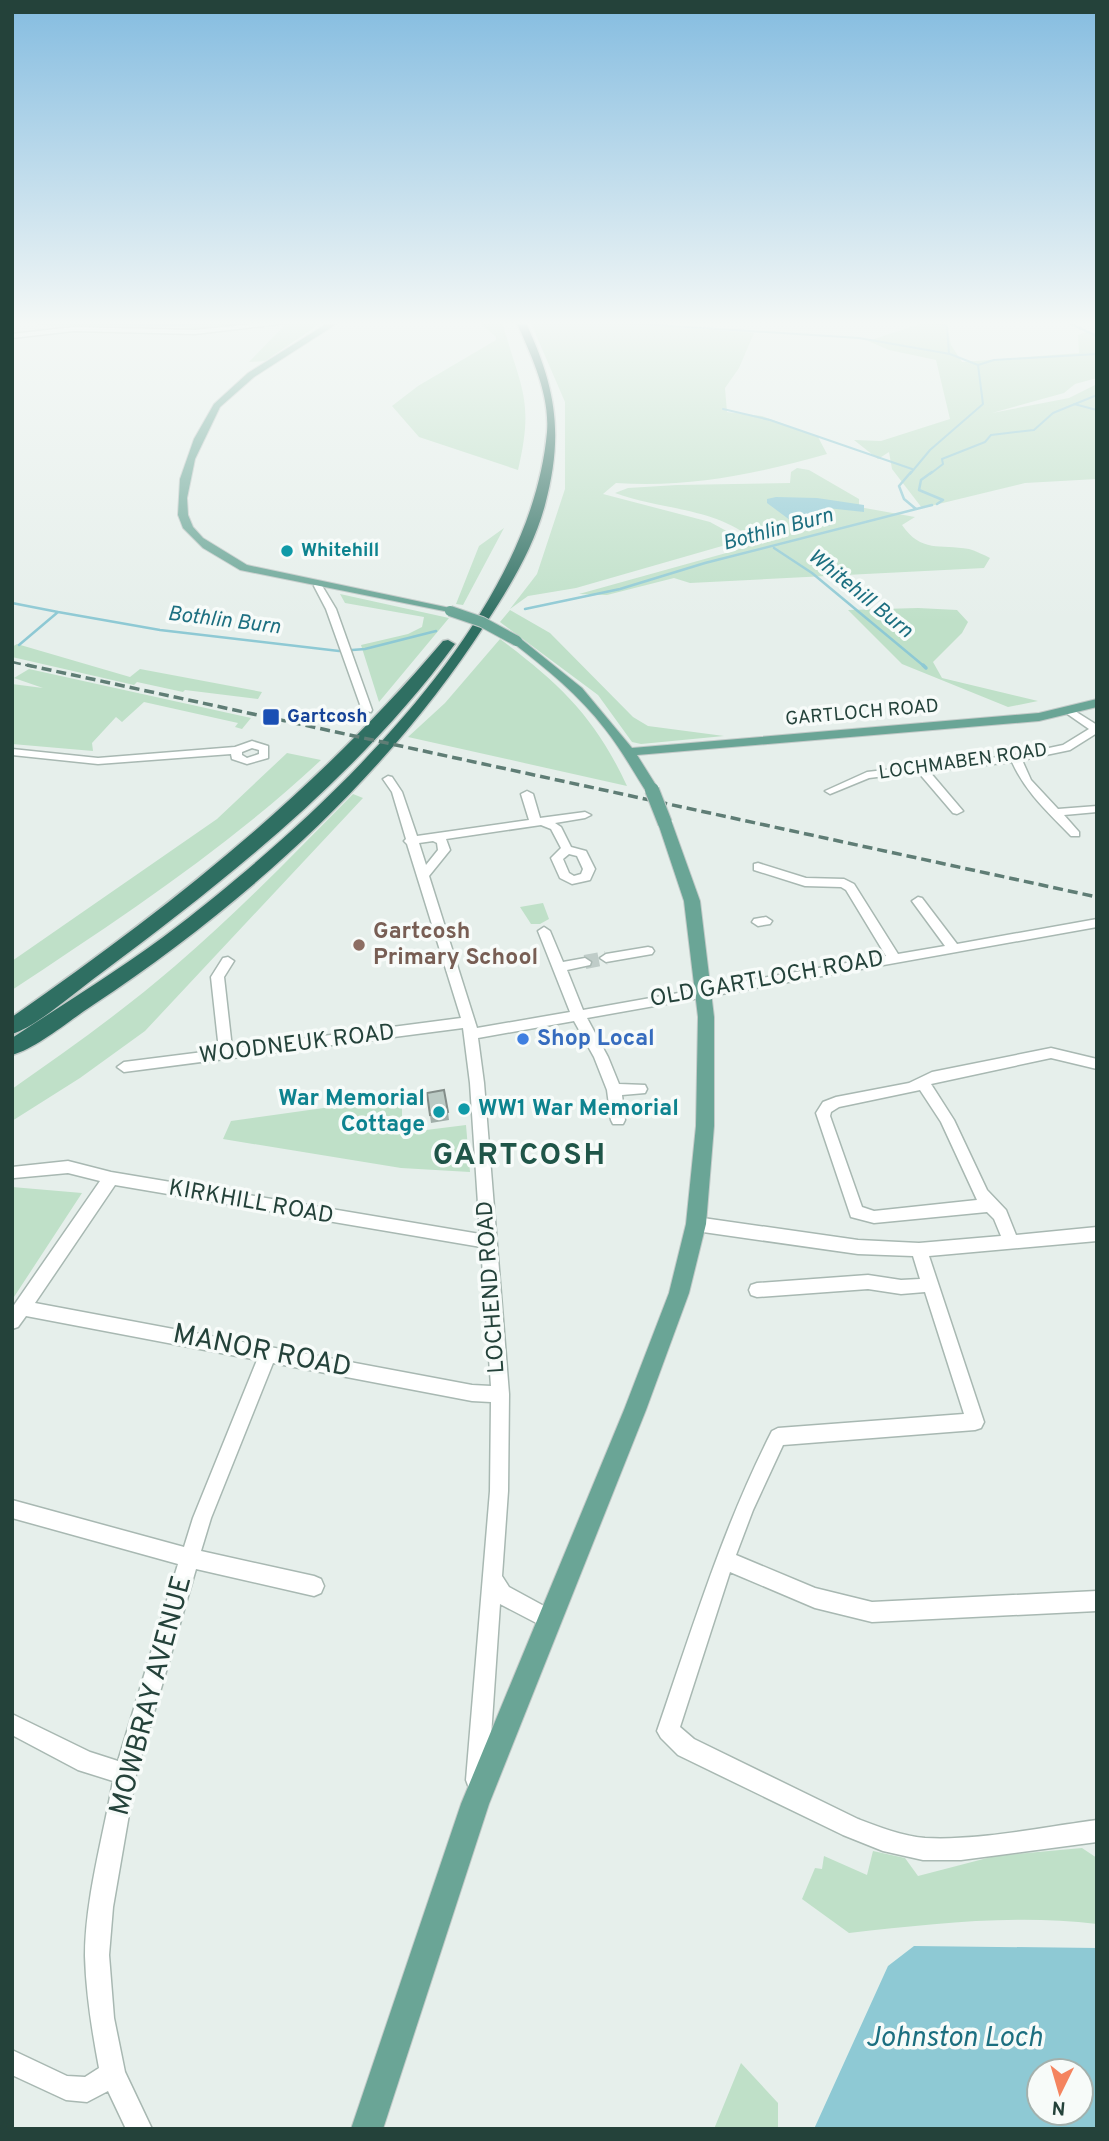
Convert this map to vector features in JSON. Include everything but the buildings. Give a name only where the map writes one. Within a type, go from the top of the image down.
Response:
[{"type":"highway","points":[[12,1064],[186,933],[305,826],[379,753],[465,645],[512,571],[542,499],[551,421]]},
{"type":"highway","points":[[12,1027],[138,937],[287,816],[358,747],[416,685],[450,642],[498,569],[519,524],[535,474],[540,429]]},
{"type":"highway","points":[[12,1014],[236,859]]},
{"type":"highway","points":[[12,1048],[123,975],[218,903]]},
{"type":"main road","points":[[207,421],[179,501],[187,527],[224,558],[244,569],[450,611],[482,622],[517,641],[594,704],[630,752],[652,790],[665,823],[692,901],[703,991],[707,1073],[696,1224],[679,1293],[635,1410],[475,1804],[367,2129]]},
{"type":"main road","name":"GARTLOCH ROAD","points":[[630,752],[1039,717],[1097,703]]},
{"type":"street","points":[[318,586],[331,609],[340,642],[368,710]]},
{"type":"street","points":[[1070,711],[1096,730]]},
{"type":"street","name":"LOCHMABEN ROAD","points":[[830,791],[867,775],[1016,758],[1066,748],[1096,730]]},
{"type":"street","points":[[12,752],[98,761],[237,750]]},
{"type":"street","points":[[1016,758],[1026,781],[1075,834]]},
{"type":"street","points":[[921,769],[957,811]]},
{"type":"street","name":"LOCHEND ROAD","points":[[388,779],[397,792],[470,1028],[489,1242],[500,1394],[499,1491],[475,1804]]},
{"type":"street","points":[[527,794],[539,821],[555,827],[567,849]]},
{"type":"street","points":[[1054,813],[1097,809]]},
{"type":"street","points":[[410,841],[585,815]]},
{"type":"street","points":[[422,877],[444,850],[442,841],[434,837]]},
{"type":"street","points":[[758,867],[805,883],[844,883],[850,887],[894,958]]},
{"type":"street","points":[[918,901],[954,948]]},
{"type":"street","name":"OLD GARTLOCH ROAD","points":[[470,1028],[580,1013],[1097,923]]},
{"type":"street","points":[[544,931],[580,1013],[583,1026],[601,1056],[614,1090],[618,1120]]},
{"type":"street","points":[[606,958],[648,951]]},
{"type":"street","points":[[226,1054],[217,977],[228,961]]},
{"type":"street","points":[[561,967],[585,962]]},
{"type":"street","name":"WOODNEUK ROAD","points":[[124,1067],[470,1028]]},
{"type":"street","points":[[991,1205],[874,1217],[861,1214],[853,1206],[824,1111],[830,1104],[923,1083],[932,1077],[1051,1053],[1097,1065]]},
{"type":"street","points":[[923,1083],[947,1120],[981,1194],[1000,1215],[1011,1241]]},
{"type":"street","points":[[614,1090],[640,1089]]},
{"type":"street","name":"KIRKHILL ROAD","points":[[14,1172],[68,1167],[111,1178],[489,1242]]},
{"type":"street","points":[[12,1322],[111,1178]]},
{"type":"street","points":[[696,1224],[858,1247],[919,1250],[1097,1234]]},
{"type":"street","points":[[919,1250],[975,1422],[778,1437],[761,1469],[726,1560],[668,1731],[686,1747],[883,1840],[923,1849],[961,1849],[1097,1831]]},
{"type":"street","points":[[757,1290],[868,1282],[901,1287],[930,1285]]},
{"type":"street","name":"MANOR ROAD","points":[[24,1308],[472,1392],[500,1394]]},
{"type":"street","name":"MOWBRAY AVENUE","points":[[139,2129],[113,2074],[102,2018],[97,1955],[101,1907],[125,1774],[190,1558],[232,1440],[268,1353]]},
{"type":"street","points":[[12,1509],[190,1558],[314,1586]]},
{"type":"street","points":[[726,1560],[815,1598],[872,1612],[1097,1601]]},
{"type":"street","points":[[493,1579],[502,1594],[548,1619]]},
{"type":"street","points":[[12,1724],[86,1762],[125,1774]]},
{"type":"street","points":[[12,2062],[66,2088],[87,2090],[113,2074]]},
{"type":"green space","points":[[405,421],[525,421],[518,470],[419,437]]},
{"type":"green space","points":[[565,421],[775,421],[818,437],[827,454],[723,478],[670,483],[616,483],[603,494],[710,522],[743,540],[576,588],[528,596],[510,609],[537,574],[565,489]]},
{"type":"green space","points":[[944,421],[1097,421],[1097,479],[1025,483],[922,508],[892,469],[889,452],[878,459],[854,440],[881,441]]},
{"type":"green space","points":[[797,468],[809,470],[859,499],[859,507],[915,517],[902,525],[909,534],[924,544],[969,549],[990,558],[984,568],[690,583],[674,578],[607,595],[579,594],[737,550],[754,541],[739,530],[705,515],[615,493],[628,488],[677,485],[790,483],[791,472]]},
{"type":"green space","points":[[504,528],[463,605],[456,604],[479,546]]},
{"type":"green space","points":[[340,594],[449,618],[379,702],[361,645],[408,634],[422,627],[424,617],[345,603]]},
{"type":"green space","points":[[510,610],[550,633],[633,717],[648,726],[724,736],[641,744],[632,742],[598,695],[500,622]]},
{"type":"green space","points":[[848,610],[957,610],[968,622],[962,633],[933,662],[942,678],[1038,701],[1008,707],[902,664]]},
{"type":"green space","points":[[500,639],[541,671],[589,721],[627,786],[408,737],[445,703]]},
{"type":"green space","points":[[17,644],[130,677],[140,669],[262,692],[258,699],[185,690],[183,692],[137,682],[134,685],[12,657],[12,647]]},
{"type":"green space","points":[[29,669],[251,718],[242,729],[235,727],[238,723],[144,702],[122,722],[116,717],[92,743],[93,751],[12,744],[12,684],[43,688],[14,678]]},
{"type":"green space","points":[[287,753],[321,760],[210,853],[12,990],[12,961],[217,819]]},
{"type":"green space","points":[[353,794],[363,798],[145,1031],[80,1078],[12,1121],[12,1089],[95,1029],[175,966],[244,903]]},
{"type":"green space","points":[[543,903],[549,919],[540,924],[531,924],[520,907]]},
{"type":"green space","points":[[402,1097],[402,1133],[466,1125],[470,1172],[401,1168],[223,1139],[231,1121]]},
{"type":"green space","points":[[12,1187],[82,1193],[12,1300]]},
{"type":"green space","points":[[1082,1848],[1097,1858],[1097,1924],[1004,1920],[849,1933],[802,1899],[815,1868],[822,1869],[824,1856],[867,1875],[873,1851],[905,1858],[918,1876],[995,1856]]},
{"type":"green space","points":[[741,2063],[778,2103],[778,2129],[714,2129]]},
{"type":"water","points":[[817,498],[864,505],[864,512],[827,508],[832,518],[829,526],[799,520],[803,525],[798,526],[767,503],[767,499]]},
{"type":"water","name":"Johnston Loch","points":[[914,1946],[1097,1948],[1097,2129],[814,2129],[888,1966]]},
{"type":"waterway","points":[[773,421],[912,469]]},
{"type":"waterway","points":[[910,474],[930,450],[964,421]]},
{"type":"waterway","name":"Bothlin Burn","points":[[930,474],[943,464],[942,459],[985,442],[991,435],[1034,430],[1044,421]]},
{"type":"waterway","name":"Bothlin Burn","points":[[911,472],[899,486],[904,499],[916,509]]},
{"type":"waterway","name":"Bothlin Burn","points":[[932,472],[921,480],[919,490],[943,500],[937,504]]},
{"type":"waterway","name":"Bothlin Burn","points":[[525,609],[620,589],[705,563],[932,505]]},
{"type":"waterway","name":"Whitehill Burn","points":[[774,548],[812,573],[925,667]]},
{"type":"waterway","points":[[12,603],[58,612]]},
{"type":"waterway","name":"Bothlin Burn","points":[[19,645],[58,612]]},
{"type":"waterway","name":"Bothlin Burn","points":[[58,612],[160,630],[339,651],[365,649],[436,631]]},
{"type":"tunnel","points":[[585,962],[606,958]]},
{"type":"railway","points":[[12,662],[35,667]]},
{"type":"railway","points":[[27,665],[1097,897]]},
{"type":"place","name":"Whitehill","points":[[287,551]]},
{"type":"place","name":"Gartcosh","points":[[271,717]]},
{"type":"place","name":"Gartcosh Primary School","points":[[359,945]]},
{"type":"place","name":"Shop Local","points":[[523,1039]]},
{"type":"place","name":"WW1 War Memorial","points":[[464,1109]]},
{"type":"place","name":"War Memorial Cottage","points":[[439,1112]]},
{"type":"district","name":"GARTCOSH","points":[[520,1156]]}]
